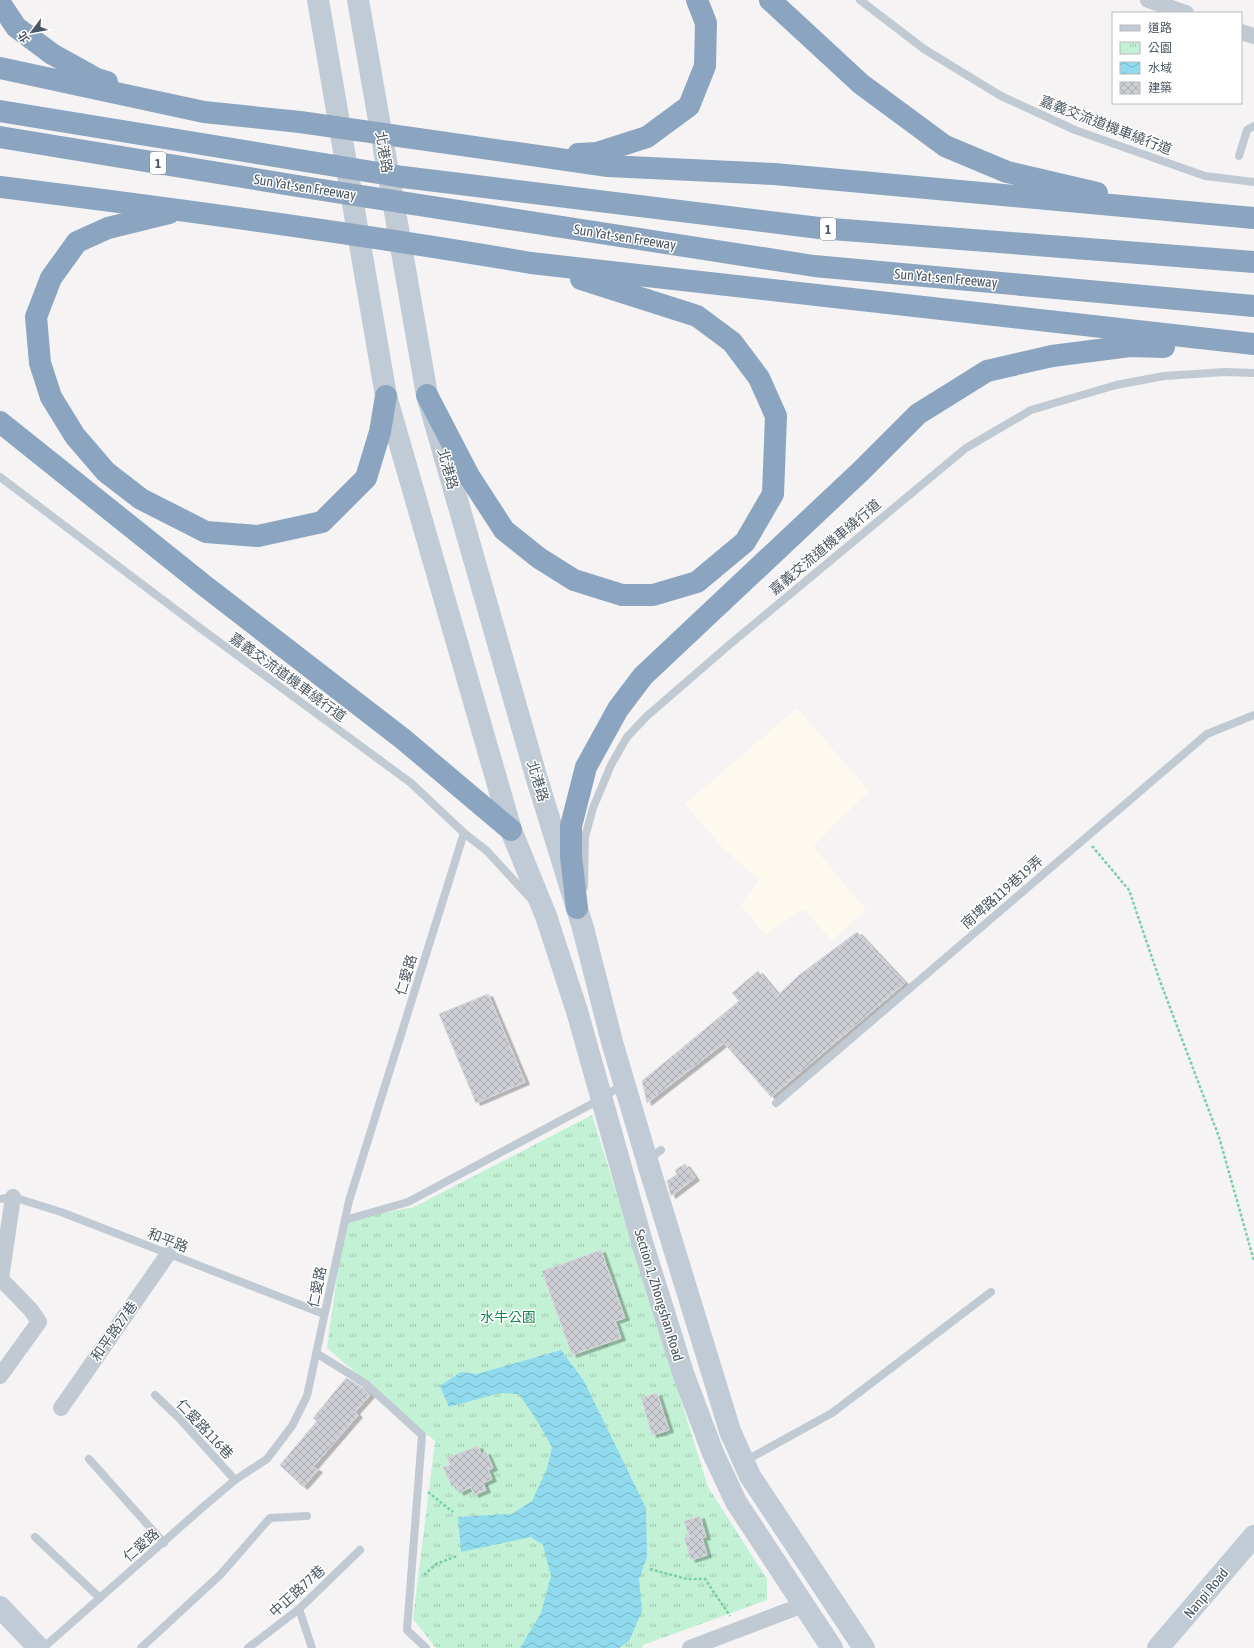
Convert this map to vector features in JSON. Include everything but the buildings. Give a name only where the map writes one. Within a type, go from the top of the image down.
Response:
[{"type":"highway","points":[[525,155],[597,153],[647,137],[689,106],[705,66],[706,23],[697,0]]},
{"type":"highway","points":[[770,0],[861,84],[945,146],[1007,172],[1097,193],[1254,218]]},
{"type":"highway","points":[[0,3],[16,27],[52,54],[97,78],[204,112]]},
{"type":"highway","points":[[0,68],[204,112],[300,122],[608,166],[774,174],[1254,218]]},
{"type":"highway","name":"Sun Yat-sen Freeway","points":[[0,111],[403,177],[819,228],[1254,262]]},
{"type":"highway","name":"Sun Yat-sen Freeway","points":[[0,137],[316,189],[814,266],[1254,306]]},
{"type":"highway","points":[[0,187],[182,210],[322,231],[416,243],[531,263],[1254,344]]},
{"type":"highway","points":[[182,210],[108,228],[78,242],[51,278],[36,317],[40,363],[51,397],[75,436],[106,472],[142,499],[206,532],[258,536],[322,522],[366,478],[380,432],[386,396]]},
{"type":"highway","points":[[427,395],[469,476],[504,530],[539,558],[574,580],[622,595],[654,595],[697,582],[745,542],[772,494],[776,416],[759,378],[732,342],[697,316],[531,263]]},
{"type":"highway","points":[[577,908],[571,826],[586,767],[618,709],[643,676],[861,471],[918,414],[987,371],[1052,356],[1130,346],[1254,348]]},
{"type":"highway","points":[[0,422],[205,586],[403,739],[511,830]]},
{"type":"main road","points":[[318,0],[386,396],[511,830],[546,916]]},
{"type":"main road","name":"北港路","points":[[358,0],[427,395],[536,776],[583,928]]},
{"type":"main road","name":"Section 1, Zhongshan Road","points":[[546,916],[577,1011],[642,1242],[684,1376],[713,1453],[736,1502],[832,1648]]},
{"type":"main road","name":"Section 1, Zhongshan Road","points":[[583,928],[624,1083],[654,1155],[730,1431],[750,1476],[864,1648]]},
{"type":"main road","name":"Nanpi Road","points":[[1158,1648],[1254,1536]]},
{"type":"main road","name":"Nanpi Road","points":[[1178,1648],[1254,1558]]},
{"type":"main road","points":[[0,1607],[39,1648]]},
{"type":"street","points":[[1148,0],[1183,12]]},
{"type":"street","points":[[1242,32],[1254,36]]},
{"type":"street","points":[[0,1376],[39,1322],[31,1310],[1,1279],[7,1198]]},
{"type":"street","name":"和平路27巷","points":[[61,1408],[168,1254]]},
{"type":"street","points":[[690,1648],[803,1605]]},
{"type":"lane","name":"嘉義交流道機車繞行道","points":[[860,0],[924,50],[1001,96],[1048,118],[1075,130],[1205,176],[1254,182]]},
{"type":"lane","points":[[1239,156],[1247,130],[1254,126]]},
{"type":"lane","name":"嘉義交流道機車繞行道","points":[[583,928],[585,837],[593,808],[612,765],[627,737],[646,716],[918,487],[966,448],[1031,410],[1116,385],[1164,376],[1225,372],[1254,373]]},
{"type":"lane","name":"嘉義交流道機車繞行道","points":[[0,477],[202,630],[411,783],[464,833],[487,852],[546,916]]},
{"type":"lane","name":"南埤路119巷19弄","points":[[776,1103],[1206,734],[1254,715]]},
{"type":"lane","name":"仁愛路","points":[[43,1648],[235,1480],[267,1459],[292,1426],[307,1396],[324,1314],[352,1194],[464,833]]},
{"type":"lane","points":[[345,1220],[408,1202],[601,1099],[624,1083]]},
{"type":"lane","name":"和平路","points":[[7,1198],[61,1212],[324,1314]]},
{"type":"lane","points":[[744,1462],[832,1413],[991,1292]]},
{"type":"lane","points":[[316,1353],[366,1384],[422,1435],[407,1630],[426,1648]]},
{"type":"lane","name":"仁愛路116巷","points":[[155,1395],[179,1418],[235,1480]]},
{"type":"lane","points":[[89,1459],[164,1543]]},
{"type":"lane","points":[[141,1648],[221,1574],[270,1518],[307,1516]]},
{"type":"lane","points":[[35,1537],[100,1598]]},
{"type":"lane","name":"中正路77巷","points":[[248,1648],[299,1609],[360,1550]]},
{"type":"lane","points":[[299,1609],[312,1648]]},
{"type":"path","points":[[1085,838],[1129,890],[1160,981],[1219,1137],[1254,1261]]},
{"type":"path","points":[[418,1484],[453,1512]]},
{"type":"path","points":[[410,1587],[436,1564],[457,1556]]},
{"type":"path","points":[[650,1569],[687,1579],[705,1579],[736,1624],[738,1630]]},
{"type":"shaded area","points":[[797,708],[869,791],[813,846],[866,910],[832,941],[804,909],[765,935],[741,905],[759,880],[723,848],[685,804]]},
{"type":"green space","name":"水牛公園","points":[[592,1115],[708,1487],[767,1579],[767,1600],[643,1645],[642,1648],[436,1648],[413,1619],[435,1441],[327,1348],[345,1220],[414,1207]]},
{"type":"water","points":[[561,1350],[584,1381],[646,1508],[647,1557],[639,1579],[642,1611],[629,1641],[619,1648],[520,1648],[541,1613],[551,1576],[543,1545],[531,1537],[461,1552],[458,1517],[512,1514],[532,1501],[547,1469],[552,1447],[536,1419],[519,1394],[500,1393],[449,1407],[440,1386],[461,1372],[477,1374]]}]
